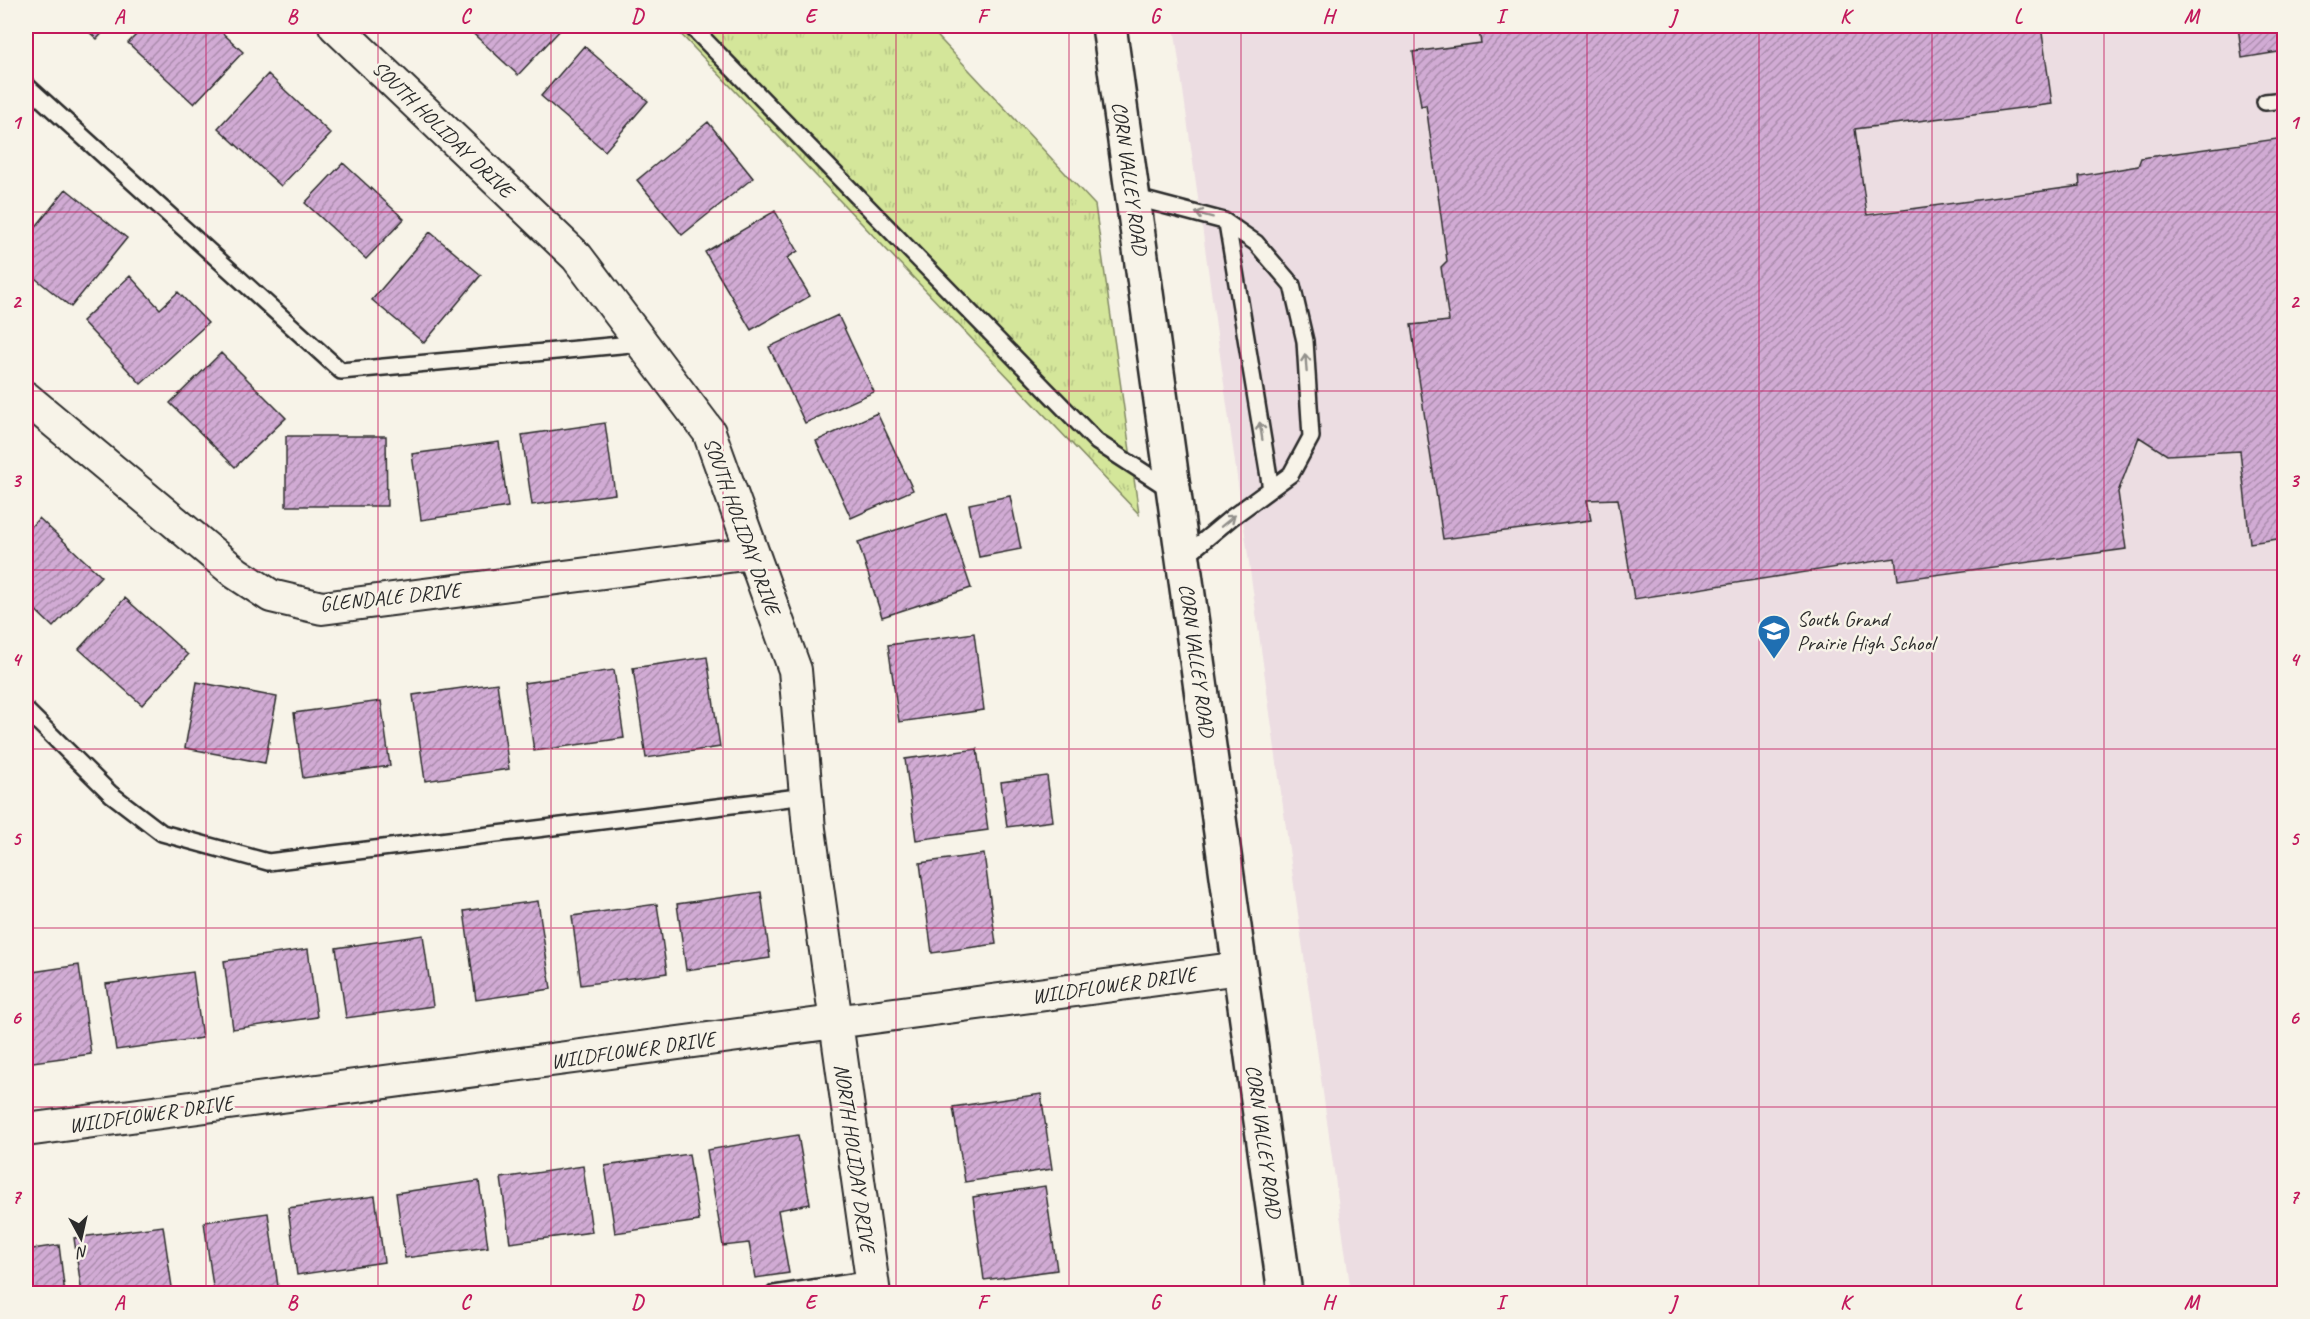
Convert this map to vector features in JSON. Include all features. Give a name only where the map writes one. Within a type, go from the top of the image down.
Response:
[{"type":"main road","name":"CORN VALLEY ROAD","points":[[1109,26],[1285,1293]]},
{"type":"street","name":"SOUTH HOLIDAY DRIVE","points":[[335,26],[577,257],[709,432],[795,670],[806,796],[836,1023]]},
{"type":"street","name":"GLENDALE DRIVE","points":[[26,398],[236,573],[271,596],[322,608],[752,553]]},
{"type":"street","name":"WILDFLOWER DRIVE","points":[[26,1130],[1240,968]]},
{"type":"street","name":"NORTH HOLIDAY DRIVE","points":[[836,1023],[873,1286]]},
{"type":"lane","points":[[691,26],[1097,442],[1174,492]]},
{"type":"lane","points":[[26,85],[341,371],[642,343]]},
{"type":"lane","points":[[2265,102],[2284,100]]},
{"type":"lane","points":[[1133,197],[1227,223],[1256,243],[1292,285],[1305,341],[1311,436],[1291,474],[1183,558]]},
{"type":"lane","points":[[1227,223],[1271,489]]},
{"type":"lane","points":[[26,710],[111,794],[162,833],[268,862],[806,796]]},
{"type":"lane","points":[[774,1293],[873,1286]]},
{"type":"shaded area","name":"South Grand Prairie High School","points":[[1174,26],[2284,26],[2284,1293],[1351,1293]]},
{"type":"green space","points":[[673,26],[928,26],[1095,205],[1139,514]]},
{"type":"building","points":[[82,26],[109,26],[97,39]]},
{"type":"building","points":[[145,26],[215,26],[243,52],[194,104],[128,43]]},
{"type":"building","points":[[465,26],[564,26],[518,75]]},
{"type":"building","points":[[1478,26],[2041,26],[2052,104],[1855,129],[1867,215],[2080,186],[2079,176],[2138,166],[2141,158],[2284,138],[2284,538],[2250,543],[2240,451],[2167,455],[2139,437],[2118,492],[2126,549],[1898,580],[1895,558],[1634,599],[1618,499],[1587,500],[1591,520],[1443,539],[1411,325],[1449,321],[1441,267],[1447,261],[1426,105],[1421,106],[1413,52],[1481,43]]},
{"type":"building","points":[[2238,26],[2284,26],[2284,51],[2242,58]]},
{"type":"building","points":[[584,46],[648,101],[605,151],[541,96]]},
{"type":"building","points":[[268,74],[331,134],[281,186],[218,128]]},
{"type":"building","points":[[708,122],[753,178],[682,235],[637,180]]},
{"type":"building","points":[[343,163],[404,219],[366,259],[305,203]]},
{"type":"building","points":[[66,189],[127,238],[71,307],[26,271],[26,239]]},
{"type":"building","points":[[775,211],[798,251],[787,258],[810,296],[751,330],[705,252]]},
{"type":"building","points":[[430,232],[481,275],[424,343],[372,300]]},
{"type":"building","points":[[130,276],[160,309],[178,292],[208,323],[141,384],[82,321]]},
{"type":"building","points":[[838,315],[874,392],[805,423],[769,347]]},
{"type":"building","points":[[221,353],[286,418],[235,467],[170,403]]},
{"type":"building","points":[[877,413],[913,490],[851,518],[816,441]]},
{"type":"building","points":[[605,423],[615,494],[532,505],[522,435]]},
{"type":"building","points":[[286,436],[386,436],[387,506],[286,506]]},
{"type":"building","points":[[499,442],[508,507],[421,520],[412,454]]},
{"type":"building","points":[[1010,496],[1021,549],[979,557],[969,504]]},
{"type":"building","points":[[946,514],[971,588],[882,617],[858,542]]},
{"type":"building","points":[[39,518],[101,576],[53,627],[26,601],[26,532]]},
{"type":"building","points":[[125,598],[188,655],[142,705],[79,649]]},
{"type":"building","points":[[974,633],[984,710],[899,722],[888,645]]},
{"type":"building","points":[[707,657],[720,747],[646,758],[633,668]]},
{"type":"building","points":[[614,670],[624,738],[534,751],[524,683]]},
{"type":"building","points":[[197,682],[277,697],[265,763],[185,748]]},
{"type":"building","points":[[497,683],[509,769],[425,781],[413,695]]},
{"type":"building","points":[[381,701],[390,766],[303,778],[294,713]]},
{"type":"building","points":[[977,749],[988,830],[916,840],[905,759]]},
{"type":"building","points":[[1047,776],[1053,821],[1007,827],[1001,782]]},
{"type":"building","points":[[984,854],[996,944],[932,953],[920,863]]},
{"type":"building","points":[[761,892],[770,958],[686,970],[677,904]]},
{"type":"building","points":[[538,901],[551,989],[476,1000],[464,911]]},
{"type":"building","points":[[657,904],[667,973],[581,985],[572,916]]},
{"type":"building","points":[[423,935],[433,1006],[346,1018],[336,948]]},
{"type":"building","points":[[308,949],[317,1017],[233,1029],[224,961]]},
{"type":"building","points":[[79,965],[91,1054],[26,1063],[26,973]]},
{"type":"building","points":[[193,972],[202,1038],[116,1050],[106,984]]},
{"type":"building","points":[[1041,1094],[1052,1169],[965,1182],[953,1107]]},
{"type":"building","points":[[798,1135],[810,1204],[778,1210],[789,1273],[755,1278],[749,1243],[723,1246],[707,1150]]},
{"type":"building","points":[[689,1154],[699,1221],[615,1233],[605,1166]]},
{"type":"building","points":[[583,1166],[592,1232],[510,1243],[501,1178]]},
{"type":"building","points":[[479,1181],[488,1247],[405,1258],[396,1193]]},
{"type":"building","points":[[1045,1186],[1057,1270],[984,1280],[973,1197]]},
{"type":"building","points":[[375,1196],[384,1262],[297,1275],[288,1208]]},
{"type":"building","points":[[268,1213],[279,1294],[214,1294],[204,1222]]},
{"type":"building","points":[[163,1226],[173,1294],[82,1294],[74,1238]]},
{"type":"building","points":[[59,1245],[65,1294],[26,1294],[26,1250]]},
{"type":"place","name":"South Grand Prairie High School","points":[[1774,660]]}]
